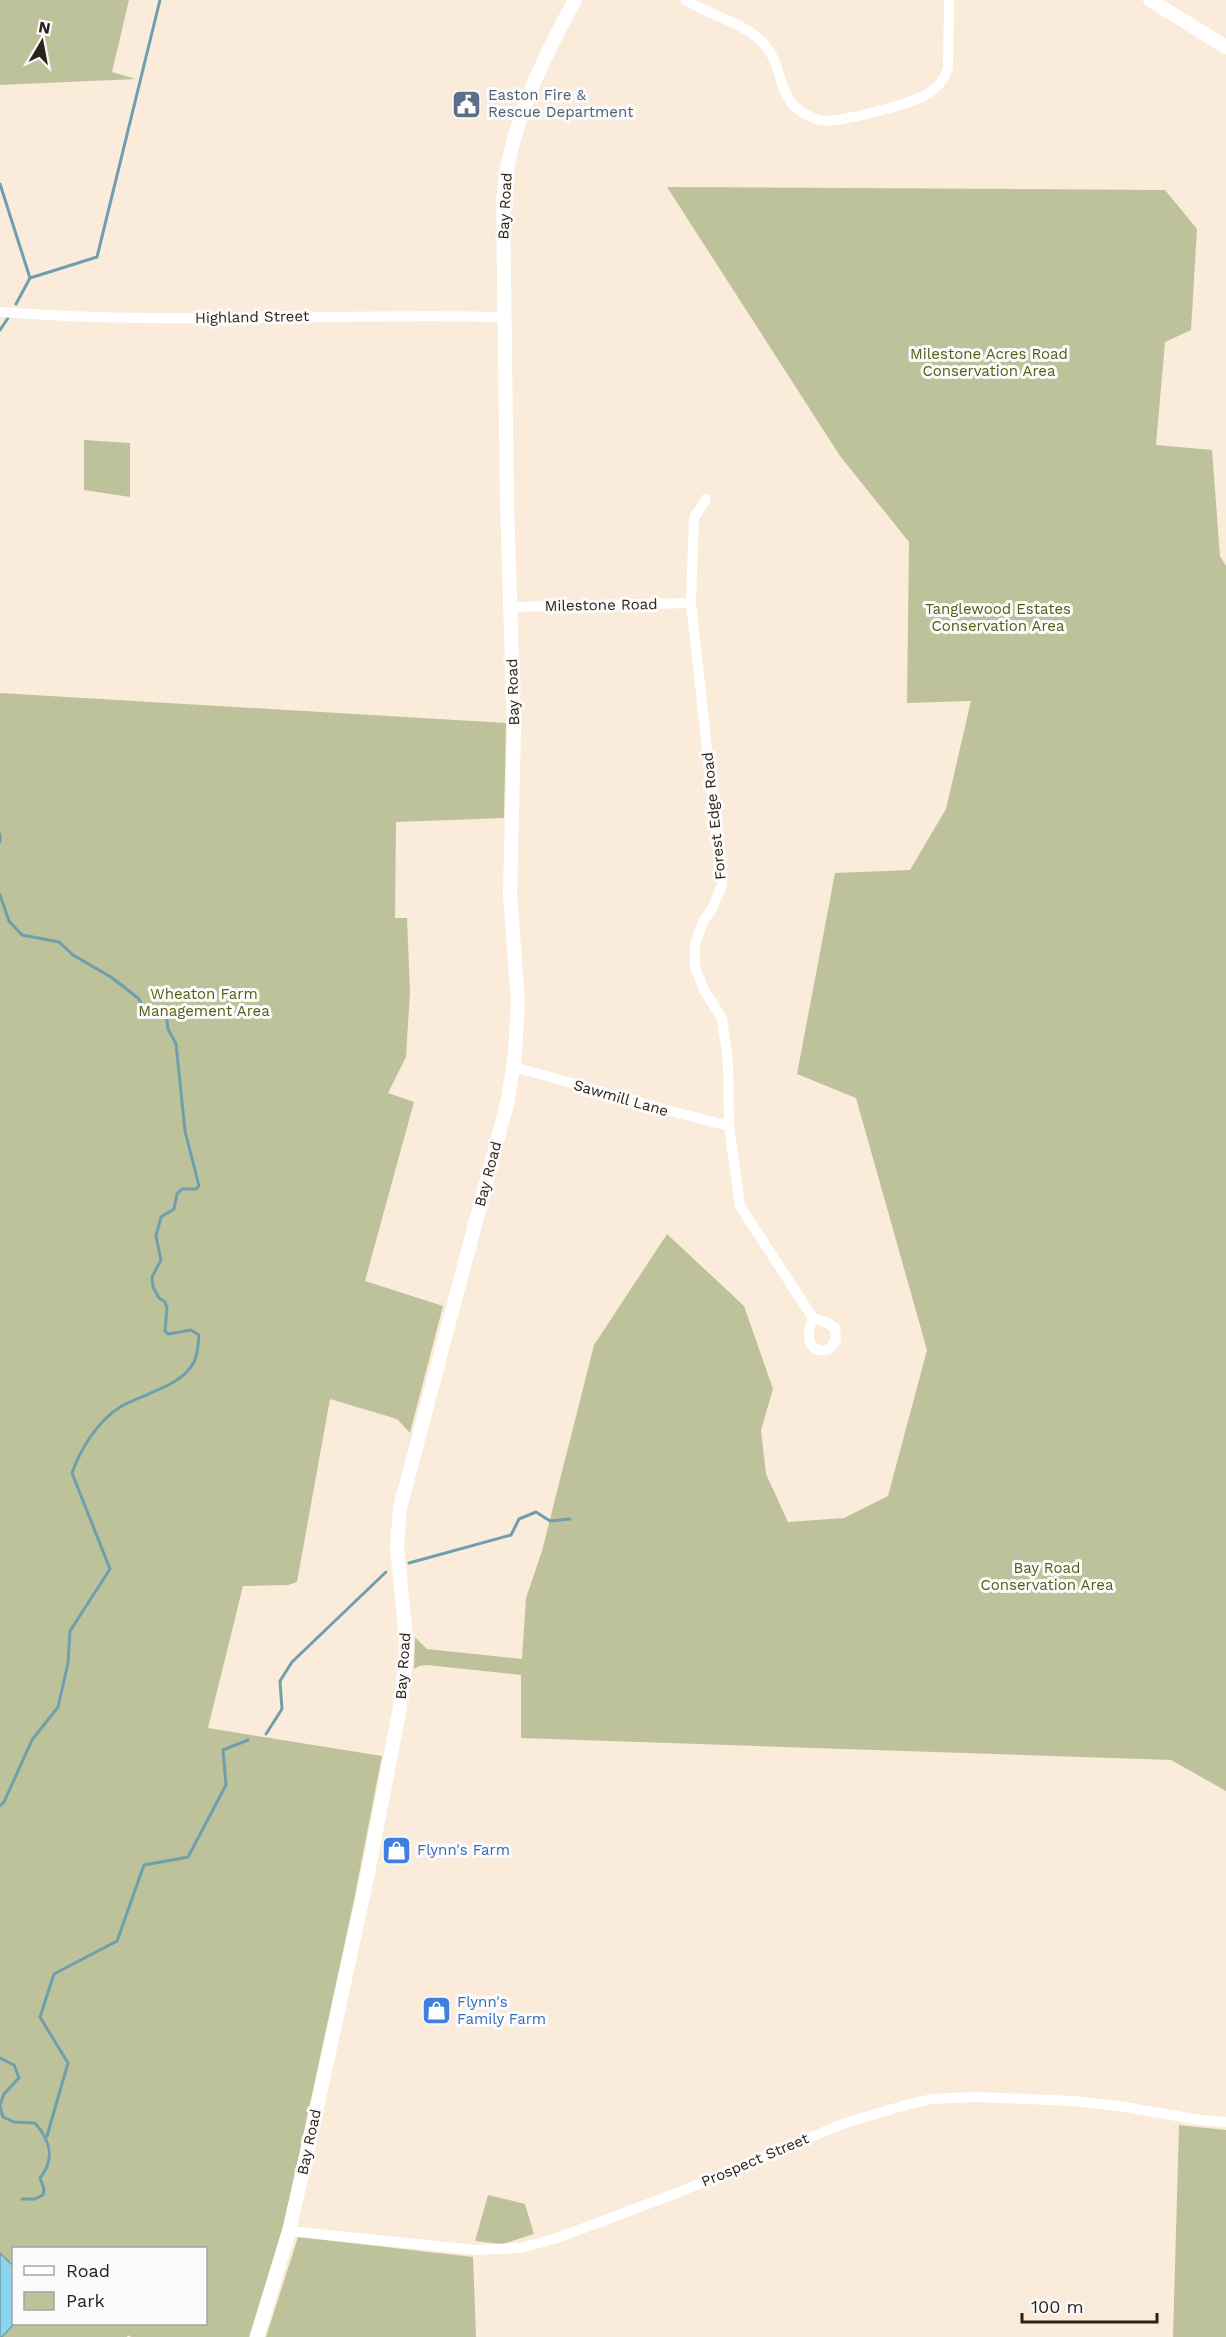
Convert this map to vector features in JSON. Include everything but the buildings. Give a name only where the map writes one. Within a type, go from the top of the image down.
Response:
[{"type":"main road","name":"Bay Road","points":[[257,2337],[289,2230],[363,1897],[402,1695],[407,1644],[397,1546],[400,1508],[508,1100],[514,1067],[518,1001],[510,895],[514,729],[503,317],[503,200],[508,162],[532,92],[575,0]]},
{"type":"main road","points":[[1150,0],[1226,47]]},
{"type":"street","points":[[686,0],[705,11],[738,23],[758,39],[772,55],[790,103],[811,118],[823,120],[836,120],[905,103],[935,88],[945,76],[948,68],[949,0]]},
{"type":"street","name":"Highland Street","points":[[0,312],[196,318],[388,315],[503,317]]},
{"type":"street","name":"Forest Edge Road","points":[[706,499],[694,518],[691,603],[722,885],[712,909],[704,920],[695,944],[694,967],[704,990],[722,1019],[728,1061],[729,1126],[740,1206],[813,1318]]},
{"type":"street","name":"Milestone Road","points":[[510,607],[691,603]]},
{"type":"street","name":"Sawmill Lane","points":[[514,1067],[674,1113],[729,1126]]},
{"type":"street","name":"Prospect Street","points":[[289,2230],[476,2250],[521,2248],[677,2193],[845,2123],[906,2104],[932,2099],[977,2097],[1066,2101],[1119,2106],[1200,2120],[1226,2122]]},
{"type":"green space","points":[[0,0],[129,0],[112,72],[136,79],[0,85]]},
{"type":"green space","points":[[667,187],[1165,190],[1197,229],[1191,330],[1165,342],[1156,445],[1212,450],[1220,556],[1226,566],[1226,1791],[1171,1760],[521,1738],[521,1675],[427,1665],[414,1669],[415,1637],[427,1649],[522,1659],[526,1598],[542,1551],[594,1345],[667,1234],[744,1306],[773,1389],[761,1430],[766,1474],[788,1522],[844,1518],[888,1496],[927,1350],[856,1098],[797,1074],[835,873],[910,870],[946,809],[971,701],[907,703],[909,542],[840,456]]},
{"type":"green space","points":[[84,440],[130,443],[130,497],[84,490]]},
{"type":"green space","name":"Wheaton Farm Management Area","points":[[0,693],[506,723],[504,818],[396,822],[395,918],[407,918],[410,992],[406,1057],[388,1093],[414,1102],[365,1281],[443,1306],[410,1433],[397,1419],[330,1399],[297,1582],[288,1585],[243,1586],[208,1728],[382,1756],[354,1900],[284,2224],[249,2337],[131,2337],[128,2335],[127,2337],[0,2337]]},
{"type":"green space","points":[[1179,2125],[1226,2130],[1226,2337],[1173,2337]]},
{"type":"green space","points":[[488,2195],[525,2204],[534,2234],[502,2244],[475,2241]]},
{"type":"green space","points":[[298,2237],[473,2257],[476,2337],[266,2337]]},
{"type":"water","points":[[0,2253],[12,2265],[13,2325],[0,2337]]},
{"type":"waterway","points":[[30,278],[97,257],[160,0]]},
{"type":"waterway","points":[[0,184],[30,278],[16,304]]},
{"type":"waterway","points":[[0,330],[8,318]]},
{"type":"waterway","points":[[0,834],[0,842]]},
{"type":"waterway","points":[[0,895],[9,921],[22,935],[59,942],[73,955],[111,977],[138,998],[145,1009],[160,1009],[166,1013],[168,1029],[176,1044],[185,1131],[199,1186],[196,1189],[182,1189],[177,1194],[174,1209],[161,1217],[156,1236],[161,1260],[152,1277],[153,1287],[167,1308],[165,1331],[168,1334],[191,1330],[199,1335],[195,1359],[188,1371],[180,1378],[120,1407],[104,1420],[85,1445],[72,1473],[110,1569],[70,1631],[68,1663],[58,1707],[32,1740],[4,1802],[0,1806]]},
{"type":"waterway","points":[[409,1563],[511,1535],[519,1519],[536,1512],[550,1521],[570,1519]]},
{"type":"waterway","points":[[266,1734],[282,1709],[280,1681],[292,1662],[386,1572]]},
{"type":"waterway","points":[[47,2136],[68,2063],[40,2017],[54,1974],[117,1941],[144,1865],[188,1857],[226,1785],[223,1750],[248,1740]]},
{"type":"waterway","points":[[0,2058],[14,2065],[19,2078],[4,2094],[0,2105]]},
{"type":"waterway","points":[[0,2107],[3,2117],[14,2122],[35,2123],[49,2149],[48,2163],[40,2178],[44,2189],[43,2195],[35,2199],[22,2199]]},
{"type":"place","name":"Easton Fire & Rescue Department","points":[[467,104]]},
{"type":"place","name":"Flynn's Farm","points":[[396,1850]]},
{"type":"place","name":"Flynn's Family Farm","points":[[436,2011]]},
{"type":"park label","name":"Milestone Acres Road Conservation Area","points":[[989,362]]},
{"type":"park label","name":"Tanglewood Estates Conservation Area","points":[[998,618]]},
{"type":"park label","name":"Bay Road Conservation Area","points":[[1047,1576]]}]
